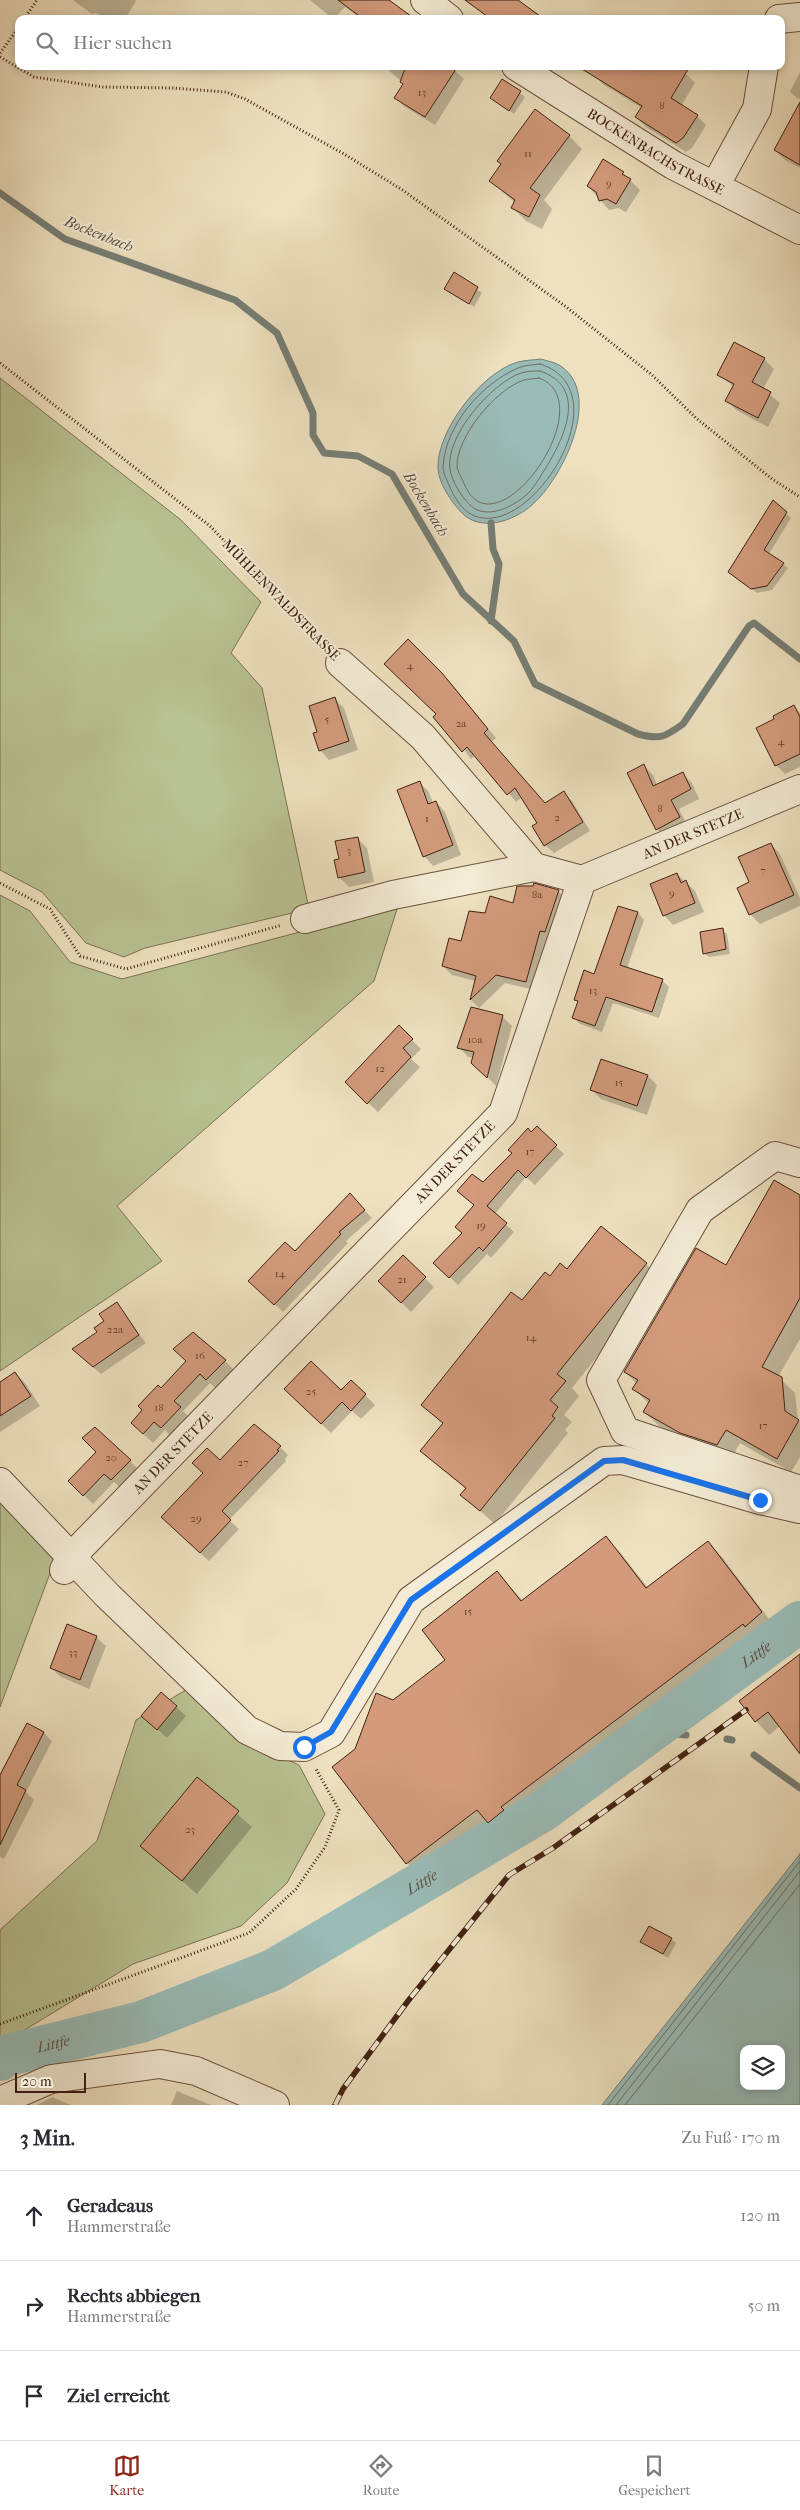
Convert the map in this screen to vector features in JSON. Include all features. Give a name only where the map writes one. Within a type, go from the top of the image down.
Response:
[{"type":"street","points":[[424,0],[444,15]]},
{"type":"street","points":[[773,15],[775,0]]},
{"type":"street","points":[[785,18],[800,17]]},
{"type":"street","name":"BOCKENBACHSTRASSE","points":[[522,70],[673,165],[800,230]]},
{"type":"street","points":[[715,186],[757,109],[763,70]]},
{"type":"street","name":"MÜHLENWALDSTRASSE","points":[[340,663],[423,738],[534,867]]},
{"type":"street","name":"AN DER STETZE","points":[[68,1564],[503,1113],[582,880],[800,789]]},
{"type":"street","points":[[305,919],[393,895],[534,867],[582,880]]},
{"type":"street","points":[[797,1496],[625,1431],[602,1380],[700,1210],[775,1156],[800,1163]]},
{"type":"street","points":[[0,1482],[68,1564],[107,1596],[247,1730],[280,1746],[304,1747],[331,1732],[411,1600],[604,1461],[623,1460],[797,1496]]},
{"type":"street","points":[[0,2101],[51,2079],[160,2064],[196,2070],[275,2105]]},
{"type":"path","points":[[27,15],[37,0]]},
{"type":"path","points":[[0,53],[15,32]]},
{"type":"path","points":[[0,57],[15,66]]},
{"type":"path","points":[[22,70],[34,77],[103,87],[226,92],[245,99],[344,154],[401,189],[534,284],[652,375],[696,418],[772,479],[800,497]]},
{"type":"path","name":"MÜHLENWALDSTRASSE","points":[[0,363],[210,526],[340,663]]},
{"type":"path","points":[[0,883],[50,909],[80,956],[126,969],[305,919]]},
{"type":"path","points":[[0,2024],[250,1933],[296,1889],[325,1847],[339,1810],[304,1747]]},
{"type":"green space","points":[[0,378],[181,520],[261,602],[231,653],[262,688],[309,909],[145,948],[124,957],[86,943],[42,892],[0,870]]},
{"type":"green space","points":[[0,895],[30,911],[70,962],[122,979],[398,906],[374,981],[117,1206],[162,1261],[0,1371]]},
{"type":"green space","points":[[0,1501],[55,1560],[0,1707]]},
{"type":"green space","points":[[189,1688],[286,1759],[299,1765],[325,1814],[287,1883],[241,1926],[133,1964],[0,2045],[0,1930],[97,1841],[136,1720]]},
{"type":"water","points":[[541,359],[559,365],[572,378],[578,395],[579,415],[566,457],[544,493],[525,511],[507,520],[487,523],[478,522],[461,512],[443,486],[438,469],[439,454],[445,438],[453,421],[464,405],[476,390],[490,378],[504,368],[518,362]]},
{"type":"water","points":[[800,1854],[800,2105],[602,2105]]},
{"type":"building","points":[[338,0],[389,0],[410,15],[358,15]]},
{"type":"building","points":[[465,0],[518,0],[539,15],[486,15]]},
{"type":"building","points":[[404,70],[455,70],[425,117],[394,98],[403,84],[400,82]]},
{"type":"building","points":[[584,70],[688,70],[671,98],[698,115],[683,138],[676,143],[635,117],[642,106]]},
{"type":"building","points":[[502,79],[521,91],[509,111],[490,98]]},
{"type":"building","points":[[800,102],[800,165],[774,150]]},
{"type":"building","points":[[535,109],[570,135],[530,188],[540,195],[529,217],[511,208],[515,200],[489,181],[501,164],[497,161]]},
{"type":"building","points":[[603,159],[624,172],[622,174],[631,179],[616,204],[607,199],[599,201],[596,192],[587,186]]},
{"type":"building","points":[[454,272],[478,287],[469,304],[444,289]]},
{"type":"building","points":[[734,342],[765,358],[752,382],[771,392],[758,418],[725,401],[734,384],[717,375]]},
{"type":"building","points":[[773,500],[787,512],[764,550],[784,563],[767,586],[751,589],[728,572]]},
{"type":"building","points":[[408,639],[442,673],[488,729],[484,733],[545,803],[564,791],[583,822],[544,846],[532,826],[537,823],[515,788],[507,795],[467,747],[462,752],[433,717],[436,714],[384,664]]},
{"type":"building","points":[[335,697],[349,741],[319,751],[313,733],[317,732],[309,706]]},
{"type":"building","points":[[794,705],[800,717],[800,754],[775,766],[756,728],[774,719],[773,716]]},
{"type":"building","points":[[644,764],[653,786],[683,772],[691,789],[671,800],[680,817],[656,830],[627,773]]},
{"type":"building","points":[[420,781],[428,804],[436,801],[453,845],[423,857],[397,790]]},
{"type":"building","points":[[358,837],[365,872],[338,878],[334,860],[339,859],[335,841]]},
{"type":"building","points":[[771,843],[794,895],[749,915],[737,888],[749,882],[738,857]]},
{"type":"building","points":[[677,873],[681,883],[686,880],[695,903],[663,916],[650,884]]},
{"type":"building","points":[[534,883],[559,890],[545,932],[540,931],[526,982],[496,975],[470,1000],[476,976],[442,966],[449,938],[461,941],[469,911],[485,913],[490,896],[513,903],[517,886],[533,886]]},
{"type":"building","points":[[618,906],[638,912],[620,965],[663,979],[652,1012],[606,997],[595,1026],[572,1018],[578,1001],[574,1000],[584,970],[594,974]]},
{"type":"building","points":[[723,928],[726,949],[703,954],[700,932]]},
{"type":"building","points":[[471,1007],[503,1015],[487,1078],[471,1063],[474,1052],[457,1048]]},
{"type":"building","points":[[399,1025],[413,1039],[403,1048],[411,1057],[367,1104],[345,1082]]},
{"type":"building","points":[[601,1059],[648,1075],[637,1106],[590,1090]]},
{"type":"building","points":[[537,1126],[557,1145],[526,1178],[518,1170],[487,1206],[507,1223],[483,1251],[479,1247],[449,1278],[433,1263],[462,1233],[455,1227],[474,1205],[457,1191],[472,1174],[483,1182],[512,1153],[508,1150],[528,1128],[531,1132]]},
{"type":"building","points":[[774,1180],[800,1195],[800,1298],[762,1367],[782,1377],[785,1411],[799,1420],[777,1459],[726,1430],[717,1445],[680,1433],[643,1412],[650,1400],[632,1389],[638,1380],[624,1372],[696,1248],[726,1265]]},
{"type":"building","points":[[350,1193],[365,1210],[339,1232],[341,1234],[274,1305],[248,1281],[285,1242],[295,1251]]},
{"type":"building","points":[[601,1226],[647,1263],[557,1374],[566,1381],[550,1400],[558,1407],[552,1416],[555,1418],[480,1511],[460,1495],[466,1488],[420,1451],[443,1423],[421,1405],[511,1292],[522,1300],[545,1272],[550,1276],[560,1263],[567,1269]]},
{"type":"building","points":[[403,1255],[426,1277],[401,1303],[378,1281]]},
{"type":"building","points":[[117,1302],[139,1335],[93,1367],[72,1349],[97,1332],[94,1328],[104,1321],[99,1314]]},
{"type":"building","points":[[193,1332],[226,1360],[206,1380],[200,1374],[174,1401],[181,1407],[161,1428],[154,1422],[143,1434],[131,1423],[142,1410],[138,1406],[158,1385],[161,1388],[186,1361],[173,1349]]},
{"type":"building","points":[[311,1361],[341,1390],[351,1380],[366,1394],[351,1411],[342,1402],[321,1424],[284,1389]]},
{"type":"building","points":[[15,1372],[31,1396],[0,1416],[0,1382]]},
{"type":"building","points":[[254,1424],[281,1446],[277,1450],[279,1451],[222,1511],[231,1520],[200,1553],[161,1517],[203,1473],[192,1463],[207,1448],[220,1460]]},
{"type":"building","points":[[95,1427],[131,1460],[111,1480],[104,1474],[83,1496],[68,1481],[96,1452],[82,1438]]},
{"type":"building","points":[[606,1536],[646,1588],[708,1541],[762,1612],[745,1627],[743,1624],[501,1807],[504,1810],[488,1823],[477,1810],[406,1864],[332,1767],[355,1749],[376,1693],[393,1700],[445,1660],[422,1630],[497,1571],[521,1601]]},
{"type":"building","points":[[67,1624],[97,1636],[80,1680],[50,1668]]},
{"type":"building","points":[[800,1654],[800,1754],[768,1712],[755,1722],[739,1701]]},
{"type":"building","points":[[161,1692],[177,1706],[157,1730],[141,1716]]},
{"type":"building","points":[[27,1723],[44,1732],[17,1785],[26,1790],[0,1845],[0,1775]]},
{"type":"building","points":[[197,1777],[239,1811],[182,1881],[140,1846]]},
{"type":"building","points":[[649,1926],[672,1938],[663,1954],[640,1942]]},
{"type":"waterway","name":"Bockenbach","points":[[0,193],[65,239],[235,300],[277,333],[313,413],[313,435],[324,453],[358,456],[392,474],[463,594],[514,641],[535,684],[638,734],[657,737],[667,734],[683,724],[749,626],[754,623],[800,659]]},
{"type":"waterway","points":[[491,523],[493,549],[499,564],[491,621]]},
{"type":"waterway","name":"Littfe","points":[[0,2060],[5,2056],[141,2022],[273,1970],[541,1812],[800,1622]]},
{"type":"waterway","points":[[652,1731],[686,1735]]},
{"type":"waterway","points":[[727,1739],[732,1740]]},
{"type":"waterway","points":[[754,1755],[800,1788]]},
{"type":"railway","points":[[335,2105],[343,2089],[408,2001],[509,1875],[553,1848],[746,1710]]},
{"type":"route","points":[[304,1747],[331,1732],[411,1600],[604,1461],[623,1460],[760,1500]]}]
